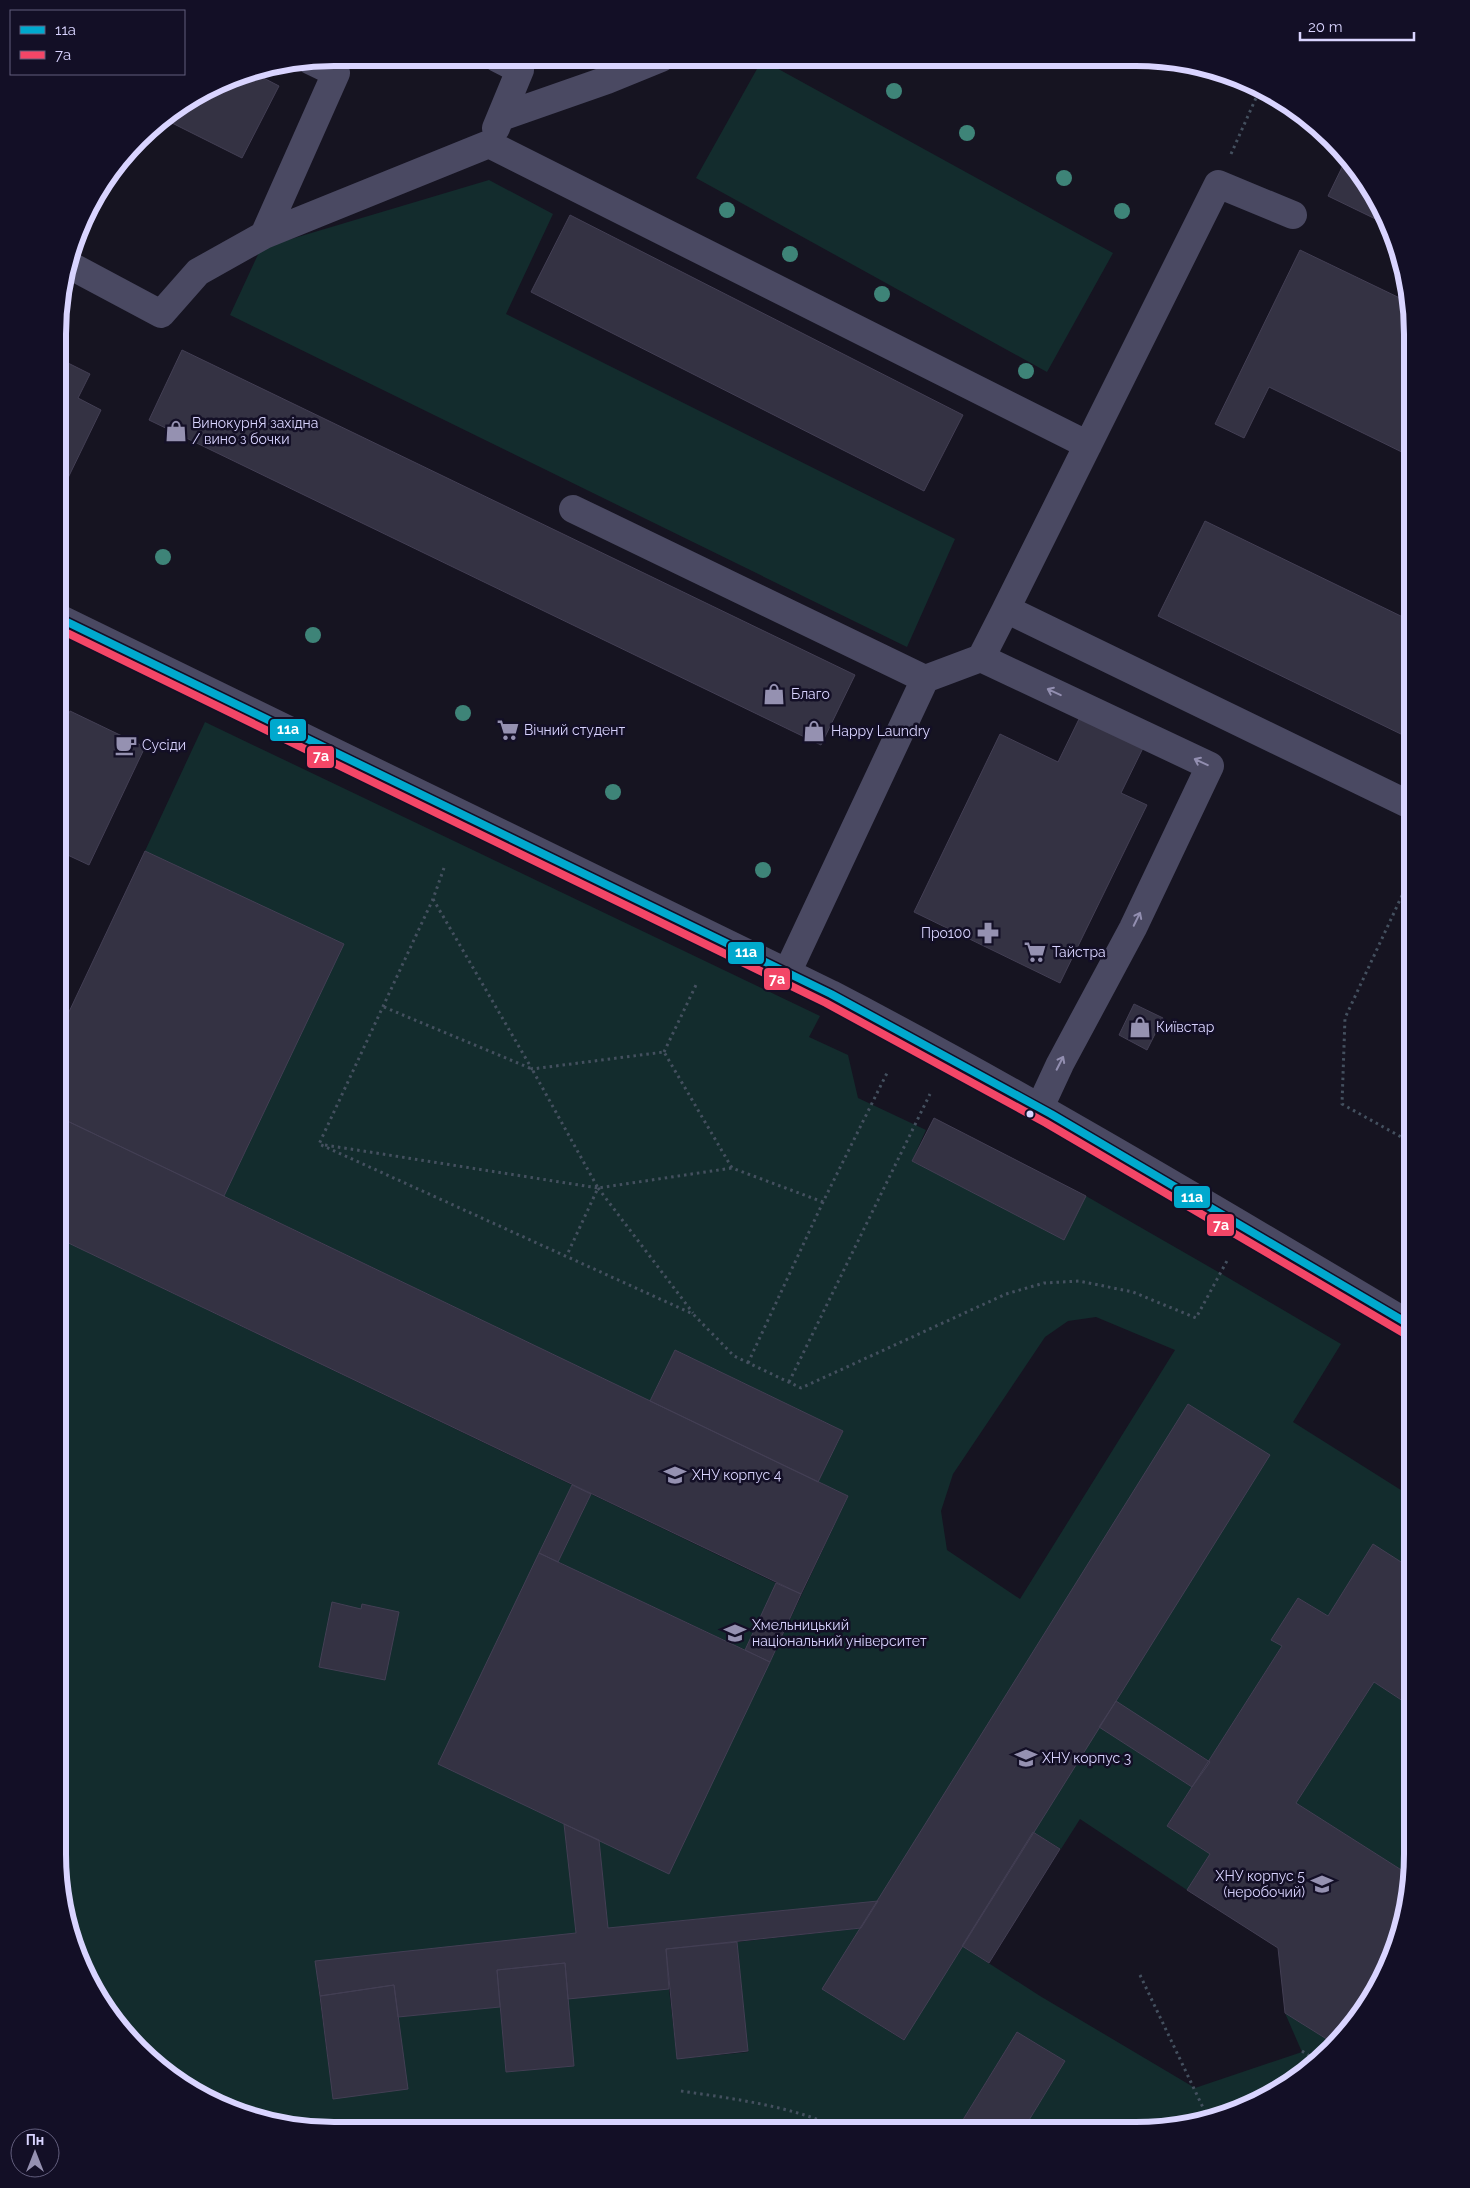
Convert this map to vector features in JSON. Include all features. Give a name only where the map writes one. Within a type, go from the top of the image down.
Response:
[{"type":"street","points":[[264,235],[341,66]]},
{"type":"street","points":[[74,268],[161,314],[198,272],[264,235],[489,144],[520,70],[512,66]]},
{"type":"street","points":[[501,117],[641,66]]},
{"type":"street","points":[[489,144],[1088,445]]},
{"type":"street","points":[[787,973],[925,679],[981,658],[1218,184],[1293,215]]},
{"type":"street","points":[[573,510],[925,679]]},
{"type":"street","points":[[1006,609],[1404,802]]},
{"type":"street","points":[[66,621],[787,973],[939,1050],[1335,1278],[1404,1321]]},
{"type":"street","points":[[981,658],[1210,766],[1133,928],[1060,1064],[1040,1107]]},
{"type":"path","points":[[1218,184],[1257,95]]},
{"type":"path","points":[[319,1144],[433,899],[444,868]]},
{"type":"path","points":[[1404,891],[1345,1018],[1342,1104],[1404,1139]]},
{"type":"path","points":[[433,899],[532,1069],[598,1188],[694,1314],[734,1356],[801,1388],[1006,1294],[1044,1283],[1079,1282],[1133,1292],[1196,1318],[1228,1259]]},
{"type":"path","points":[[664,1052],[696,985]]},
{"type":"path","points":[[384,1007],[532,1069],[664,1052]]},
{"type":"path","points":[[664,1052],[732,1168]]},
{"type":"path","points":[[748,1363],[823,1202],[888,1073]]},
{"type":"path","points":[[789,1382],[930,1094]]},
{"type":"path","points":[[319,1144],[598,1188],[732,1168],[823,1202]]},
{"type":"path","points":[[319,1144],[694,1314]]},
{"type":"path","points":[[567,1255],[598,1188]]},
{"type":"path","points":[[1140,1975],[1206,2113]]},
{"type":"path","points":[[1302,2052],[1310,2057]]},
{"type":"path","points":[[681,2091],[755,2102],[825,2122]]},
{"type":"green space","points":[[759,66],[773,66],[1113,253],[1047,372],[696,178]]},
{"type":"green space","points":[[489,180],[553,214],[506,314],[955,539],[907,647],[230,315],[261,248]]},
{"type":"green space","points":[[205,722],[820,1016],[809,1037],[848,1055],[858,1098],[926,1130],[912,1161],[1063,1239],[1086,1196],[1341,1344],[1293,1422],[1404,1492],[1404,1564],[1373,1545],[1328,1616],[1298,1598],[1272,1640],[1282,1646],[1209,1761],[1170,1736],[1153,1762],[1192,1787],[1167,1826],[1210,1854],[1187,1890],[1080,1819],[1061,1849],[1033,1832],[878,1901],[608,1928],[599,1840],[770,1662],[848,1496],[818,1482],[843,1431],[675,1350],[650,1401],[224,1196],[343,944],[145,851]],"holes":[[[1096,1317],[1175,1350],[1020,1599],[947,1550],[941,1511],[953,1474],[1045,1337],[1068,1321]]]},
{"type":"green space","points":[[66,1242],[572,1485],[439,1764],[564,1824],[576,1933],[317,1978],[333,2098],[398,2017],[500,2007],[506,2072],[573,2066],[568,1999],[669,1989],[677,2059],[748,2052],[737,1942],[861,1928],[823,1989],[903,2040],[962,1946],[1040,1996],[1195,2088],[1302,2052],[1285,2013],[1328,2040],[1313,2055],[1270,2086],[1239,2101],[1205,2113],[1188,2117],[1136,2122],[1028,2122],[1065,2061],[1017,2032],[962,2122],[316,2121],[265,2113],[231,2101],[185,2077],[157,2055],[133,2031],[111,2003],[94,1973],[75,1923],[67,1872]]},
{"type":"green space","points":[[591,1494],[776,1583],[745,1650],[558,1562]]},
{"type":"green space","points":[[1374,1682],[1404,1702],[1403,1871],[1296,1803]]},
{"type":"building","points":[[260,76],[279,86],[242,158],[171,122],[185,111],[215,94]]},
{"type":"building","points":[[1343,165],[1359,185],[1378,220],[1328,196]]},
{"type":"building","points":[[570,215],[963,415],[924,491],[531,292]]},
{"type":"building","points":[[1300,250],[1401,299],[1404,334],[1404,453],[1269,387],[1244,438],[1215,424]]},
{"type":"building","points":[[182,350],[855,675],[821,745],[149,420]]},
{"type":"building","points":[[66,362],[90,374],[78,398],[101,410],[67,480]]},
{"type":"building","points":[[1205,521],[1404,618],[1404,736],[1158,616]]},
{"type":"building","points":[[70,711],[145,747],[89,865],[66,854],[66,720]]},
{"type":"building","points":[[1080,717],[1143,748],[1121,793],[1147,805],[1060,983],[914,912],[1000,734],[1058,762]]},
{"type":"building","points":[[145,851],[344,944],[224,1196],[66,1120],[66,1018]]},
{"type":"building","points":[[1134,1004],[1163,1018],[1147,1050],[1119,1035]]},
{"type":"building","points":[[934,1118],[1086,1196],[1064,1240],[912,1161]]},
{"type":"building","points":[[66,1120],[848,1496],[801,1594],[66,1242]]},
{"type":"building","points":[[675,1350],[843,1431],[818,1482],[650,1401]]},
{"type":"building","points":[[1188,1404],[1270,1455],[904,2040],[822,1989]]},
{"type":"building","points":[[572,1485],[591,1494],[558,1562],[539,1553]]},
{"type":"building","points":[[1373,1544],[1404,1564],[1404,1702],[1374,1682],[1296,1803],[1403,1871],[1395,1923],[1376,1973],[1359,2003],[1328,2040],[1285,2013],[1278,1948],[1187,1890],[1210,1854],[1167,1826],[1282,1646],[1271,1640],[1298,1598],[1328,1616]]},
{"type":"building","points":[[539,1553],[770,1662],[669,1874],[438,1764]]},
{"type":"building","points":[[776,1583],[801,1594],[770,1662],[745,1650]]},
{"type":"building","points":[[332,1602],[361,1609],[362,1604],[399,1612],[385,1680],[319,1667]]},
{"type":"building","points":[[1116,1701],[1210,1762],[1192,1787],[1099,1727]]},
{"type":"building","points":[[564,1824],[599,1840],[608,1928],[878,1901],[861,1928],[666,1949],[669,1989],[568,1999],[565,1963],[497,1970],[500,2007],[398,2017],[394,1985],[320,1996],[315,1961],[576,1933]]},
{"type":"building","points":[[1033,1832],[1060,1849],[989,1963],[962,1946]]},
{"type":"building","points":[[737,1942],[748,2051],[677,2059],[666,1949]]},
{"type":"building","points":[[565,1963],[574,2066],[506,2072],[497,1970]]},
{"type":"building","points":[[394,1985],[408,2089],[333,2099],[320,1996]]},
{"type":"building","points":[[1017,2032],[1065,2061],[1028,2122],[962,2122]]},
{"type":"transit line","name":"11а","points":[[66,621],[831,994],[1051,1114],[1404,1321]]},
{"type":"transit line","name":"7а","points":[[66,632],[826,1003],[1046,1123],[1404,1333]]},
{"type":"place","name":"ВинокурнЯ західна / вино з бочки","points":[[176,431]]},
{"type":"place","name":"Благо","points":[[774,694]]},
{"type":"place","name":"Вічний студент","points":[[508,730]]},
{"type":"place","name":"Happy Laundry","points":[[814,731]]},
{"type":"place","name":"Сусіди","points":[[126,745]]},
{"type":"place","name":"Про100","points":[[988,933]]},
{"type":"place","name":"Тайстра","points":[[1035,952]]},
{"type":"place","name":"Київстар","points":[[1140,1027]]},
{"type":"place","name":"ХНУ корпус 4","points":[[675,1475]]},
{"type":"place","name":"Хмельницький національний університет","points":[[735,1633]]},
{"type":"place","name":"ХНУ корпус 3","points":[[1026,1758]]},
{"type":"place","name":"ХНУ корпус 5 (неробочий)","points":[[1322,1884]]}]
